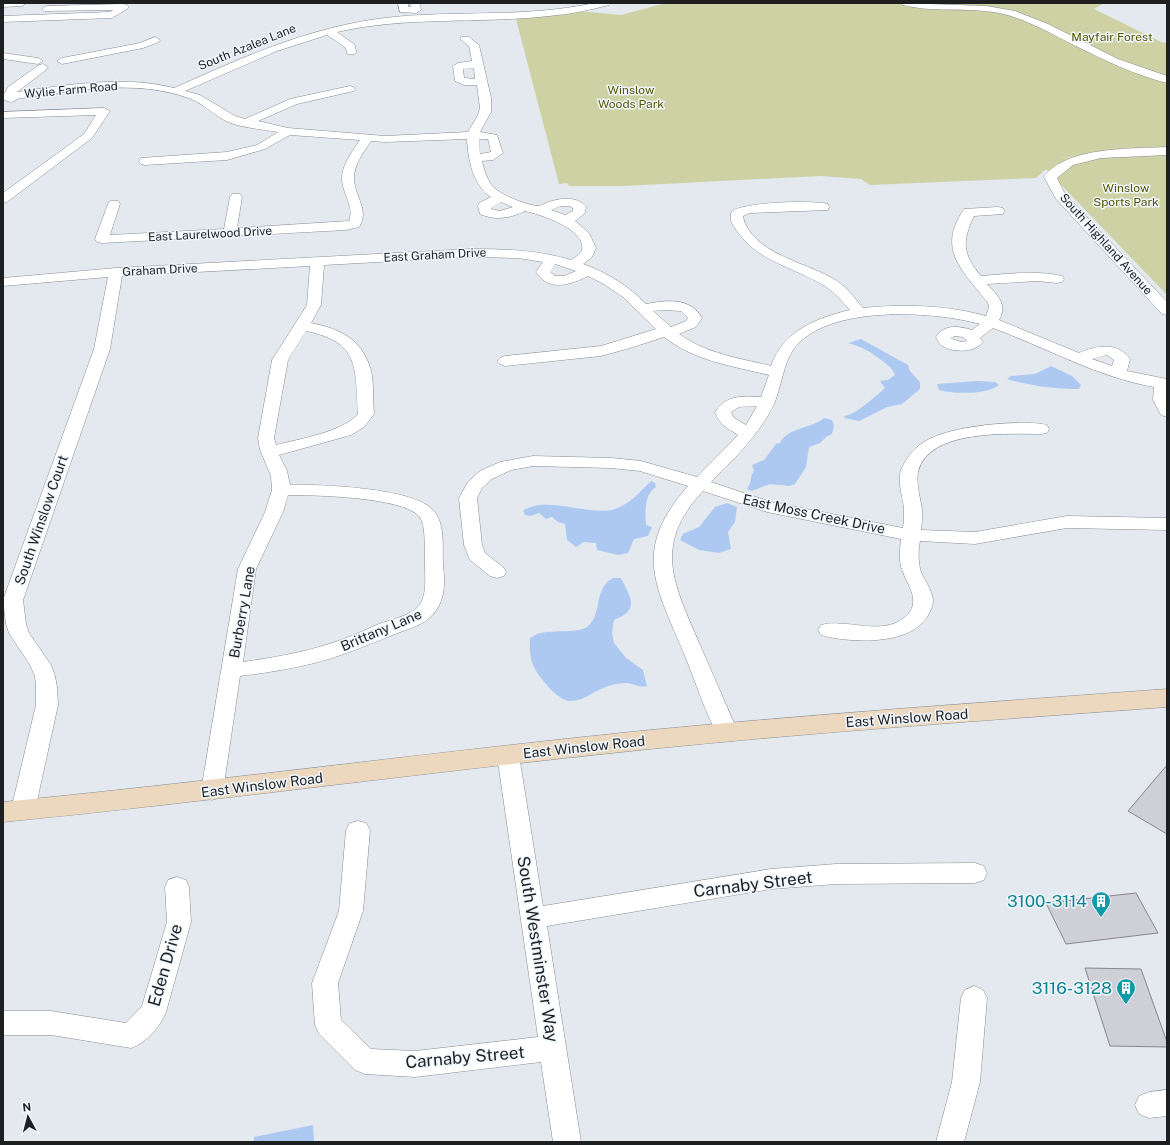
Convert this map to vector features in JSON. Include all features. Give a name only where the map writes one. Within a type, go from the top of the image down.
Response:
[{"type":"main road","name":"East Winslow Road","points":[[13,811],[212,791],[508,755],[727,732],[1167,698]]},
{"type":"street","points":[[3,4],[22,3]]},
{"type":"street","points":[[403,3],[403,10],[415,6]]},
{"type":"street","points":[[576,3],[586,8]]},
{"type":"street","name":"South Azalea Lane","points":[[176,91],[288,43],[375,22],[529,15],[586,8],[606,3]]},
{"type":"street","points":[[906,3],[928,7],[995,10],[1011,13],[1027,18],[1101,54],[1167,80]]},
{"type":"street","points":[[3,19],[47,10],[124,7],[112,15],[47,10]]},
{"type":"street","points":[[330,32],[348,44],[351,47],[351,52]]},
{"type":"street","points":[[465,39],[474,45],[486,109],[473,135],[479,174],[488,189],[501,197],[524,206],[542,210],[566,220],[582,234],[589,245],[588,252],[574,264]]},
{"type":"street","points":[[3,56],[49,61],[143,45],[155,40]]},
{"type":"street","points":[[7,118],[13,106],[6,97],[12,89],[49,61]]},
{"type":"street","points":[[478,64],[458,66],[459,79],[464,82],[481,82]]},
{"type":"street","name":"Wylie Farm Road","points":[[6,97],[62,88],[107,85],[157,87],[189,94],[208,103],[231,119],[288,131],[385,139],[473,135],[487,135],[493,137],[497,152],[496,155],[476,158]]},
{"type":"street","points":[[245,123],[294,101],[350,89]]},
{"type":"street","name":"Wylie Farm Road","points":[[208,103],[200,113],[223,114]]},
{"type":"street","points":[[3,199],[88,136],[104,111],[7,118]]},
{"type":"street","name":"Wylie Farm Road","points":[[350,137],[358,131],[374,129],[382,132],[385,139]]},
{"type":"street","points":[[145,161],[227,156],[261,147],[288,131]]},
{"type":"street","name":"East Laurelwood Drive","points":[[114,204],[102,239],[338,227],[354,224],[357,217],[356,208],[349,187],[349,172],[354,158],[367,138]]},
{"type":"street","name":"South Highland Avenue","points":[[1167,151],[1100,154],[1069,162],[1050,177],[1060,196],[1167,312]]},
{"type":"street","points":[[230,233],[236,197]]},
{"type":"street","points":[[501,197],[486,204],[484,206],[485,211],[494,214],[506,214],[524,206]]},
{"type":"street","points":[[542,210],[553,204],[563,202],[572,203],[580,207],[579,213],[566,220]]},
{"type":"street","points":[[823,207],[801,206],[750,209],[735,214],[743,232],[752,243],[772,255],[827,281],[837,288],[860,313]]},
{"type":"street","points":[[972,336],[979,334],[996,313],[997,308],[995,302],[963,260],[958,251],[959,238],[969,212],[998,211]]},
{"type":"street","name":"East Graham Drive","points":[[317,261],[482,252],[516,253],[574,264],[604,278],[629,295],[667,332],[682,343],[706,354],[777,372]]},
{"type":"street","points":[[552,259],[543,272],[546,277],[551,279],[572,279],[588,270]]},
{"type":"street","points":[[282,490],[280,477],[266,444],[266,438],[280,360],[314,305],[317,261]]},
{"type":"street","name":"Graham Drive","points":[[3,282],[116,272],[317,261]]},
{"type":"street","name":"South Winslow Court","points":[[13,811],[47,705],[47,690],[45,677],[39,665],[16,631],[12,615],[13,600],[102,349],[116,272]]},
{"type":"street","points":[[978,280],[1037,277],[1057,280]]},
{"type":"street","points":[[505,361],[601,352],[691,324],[694,318],[694,314],[689,310],[675,305],[642,309]]},
{"type":"street","points":[[727,732],[673,605],[664,574],[662,560],[668,529],[674,517],[685,500],[702,484],[747,433],[767,402],[784,353],[789,345],[802,334],[827,320],[860,313],[893,310],[932,311],[964,316],[1011,329],[1078,359],[1097,352],[1111,351],[1122,359],[1118,374],[1164,384],[1161,400],[1167,412]]},
{"type":"street","points":[[270,452],[345,431],[358,424],[366,414],[363,368],[352,346],[332,333],[302,326]]},
{"type":"street","points":[[747,433],[727,421],[723,412],[728,406],[741,402],[767,402]]},
{"type":"street","points":[[828,630],[889,632],[899,629],[915,619],[921,609],[923,599],[911,569],[909,558],[913,514],[909,473],[913,463],[926,448],[942,439],[963,434],[1010,429],[1041,429]]},
{"type":"street","name":"East Moss Creek Drive","points":[[497,572],[477,556],[473,545],[468,498],[474,486],[482,478],[495,470],[513,464],[533,461],[611,463],[654,469],[767,507],[912,535],[975,538],[1067,522],[1167,524]]},
{"type":"street","name":"Brittany Lane","points":[[232,670],[267,666],[334,650],[420,616],[432,603],[435,594],[431,525],[426,512],[419,506],[400,500],[321,490],[282,490]]},
{"type":"street","name":"Burberry Lane","points":[[212,791],[247,569],[255,548],[279,501],[282,490]]},
{"type":"street","name":"South Westminster Way","points":[[508,755],[567,1142]]},
{"type":"street","name":"Carnaby Street","points":[[358,830],[351,911],[324,983],[328,1025],[365,1061],[415,1064],[553,1048]]},
{"type":"street","name":"Carnaby Street","points":[[534,918],[771,879],[836,874],[975,873]]},
{"type":"street","name":"Eden Drive","points":[[3,1023],[51,1023],[131,1036],[153,1012],[178,922],[177,887]]},
{"type":"street","points":[[950,1142],[966,1082],[974,998]]},
{"type":"green space","name":"Winslow Woods Park","points":[[666,3],[1104,3],[1094,9],[1161,42],[1167,43],[1167,149],[1057,158],[1167,154],[1167,295],[1046,169],[1036,178],[870,185],[861,179],[820,176],[625,186],[569,186],[567,183],[559,184],[516,19],[578,11],[621,15]]},
{"type":"water","points":[[861,339],[908,365],[910,371],[920,382],[920,389],[902,404],[887,407],[859,421],[845,418],[844,416],[854,413],[885,388],[880,381],[888,380],[895,375],[887,364],[876,356],[861,347],[848,343]]},
{"type":"water","points":[[1051,366],[1072,376],[1081,385],[1079,389],[1043,387],[1007,379],[1011,376],[1035,374]]},
{"type":"water","points":[[977,381],[995,382],[999,385],[986,391],[961,393],[939,390],[937,384]]},
{"type":"water","points":[[824,418],[832,420],[834,426],[832,434],[820,443],[809,447],[806,467],[795,484],[789,486],[770,484],[752,491],[747,489],[754,471],[752,465],[764,460],[776,444],[780,443],[788,434],[819,422]]},
{"type":"water","points":[[651,481],[655,483],[656,487],[649,494],[647,499],[645,515],[646,525],[652,527],[648,536],[634,539],[628,553],[618,555],[597,550],[596,543],[584,542],[576,547],[567,540],[565,524],[558,522],[552,517],[546,519],[539,513],[530,516],[525,515],[523,511],[542,505],[602,511],[612,510],[628,502]]},
{"type":"water","points":[[727,503],[737,507],[735,522],[728,532],[731,549],[719,553],[699,550],[680,540],[683,534],[699,527],[715,507]]},
{"type":"water","points":[[613,578],[621,578],[630,597],[631,603],[627,612],[614,620],[612,633],[614,643],[626,658],[643,670],[647,686],[627,683],[617,684],[601,689],[575,701],[564,700],[553,692],[535,669],[530,652],[530,638],[540,633],[572,631],[587,627],[595,616],[603,588],[607,582]]},
{"type":"water","points":[[313,1125],[314,1142],[254,1142],[254,1137]]},
{"type":"building","points":[[1167,765],[1167,834],[1128,811]]},
{"type":"building","name":"3100-3114","points":[[1136,893],[1158,933],[1066,944],[1046,903]]},
{"type":"building","name":"3116-3128","points":[[1085,968],[1141,969],[1167,1042],[1167,1047],[1110,1046]]},
{"type":"place","name":"3100-3114","points":[[1101,918]]},
{"type":"place","name":"3116-3128","points":[[1126,1005]]},
{"type":"park label","name":"Mayfair Forest","points":[[1112,37]]},
{"type":"park label","name":"Winslow Sports Park","points":[[1126,195]]}]
